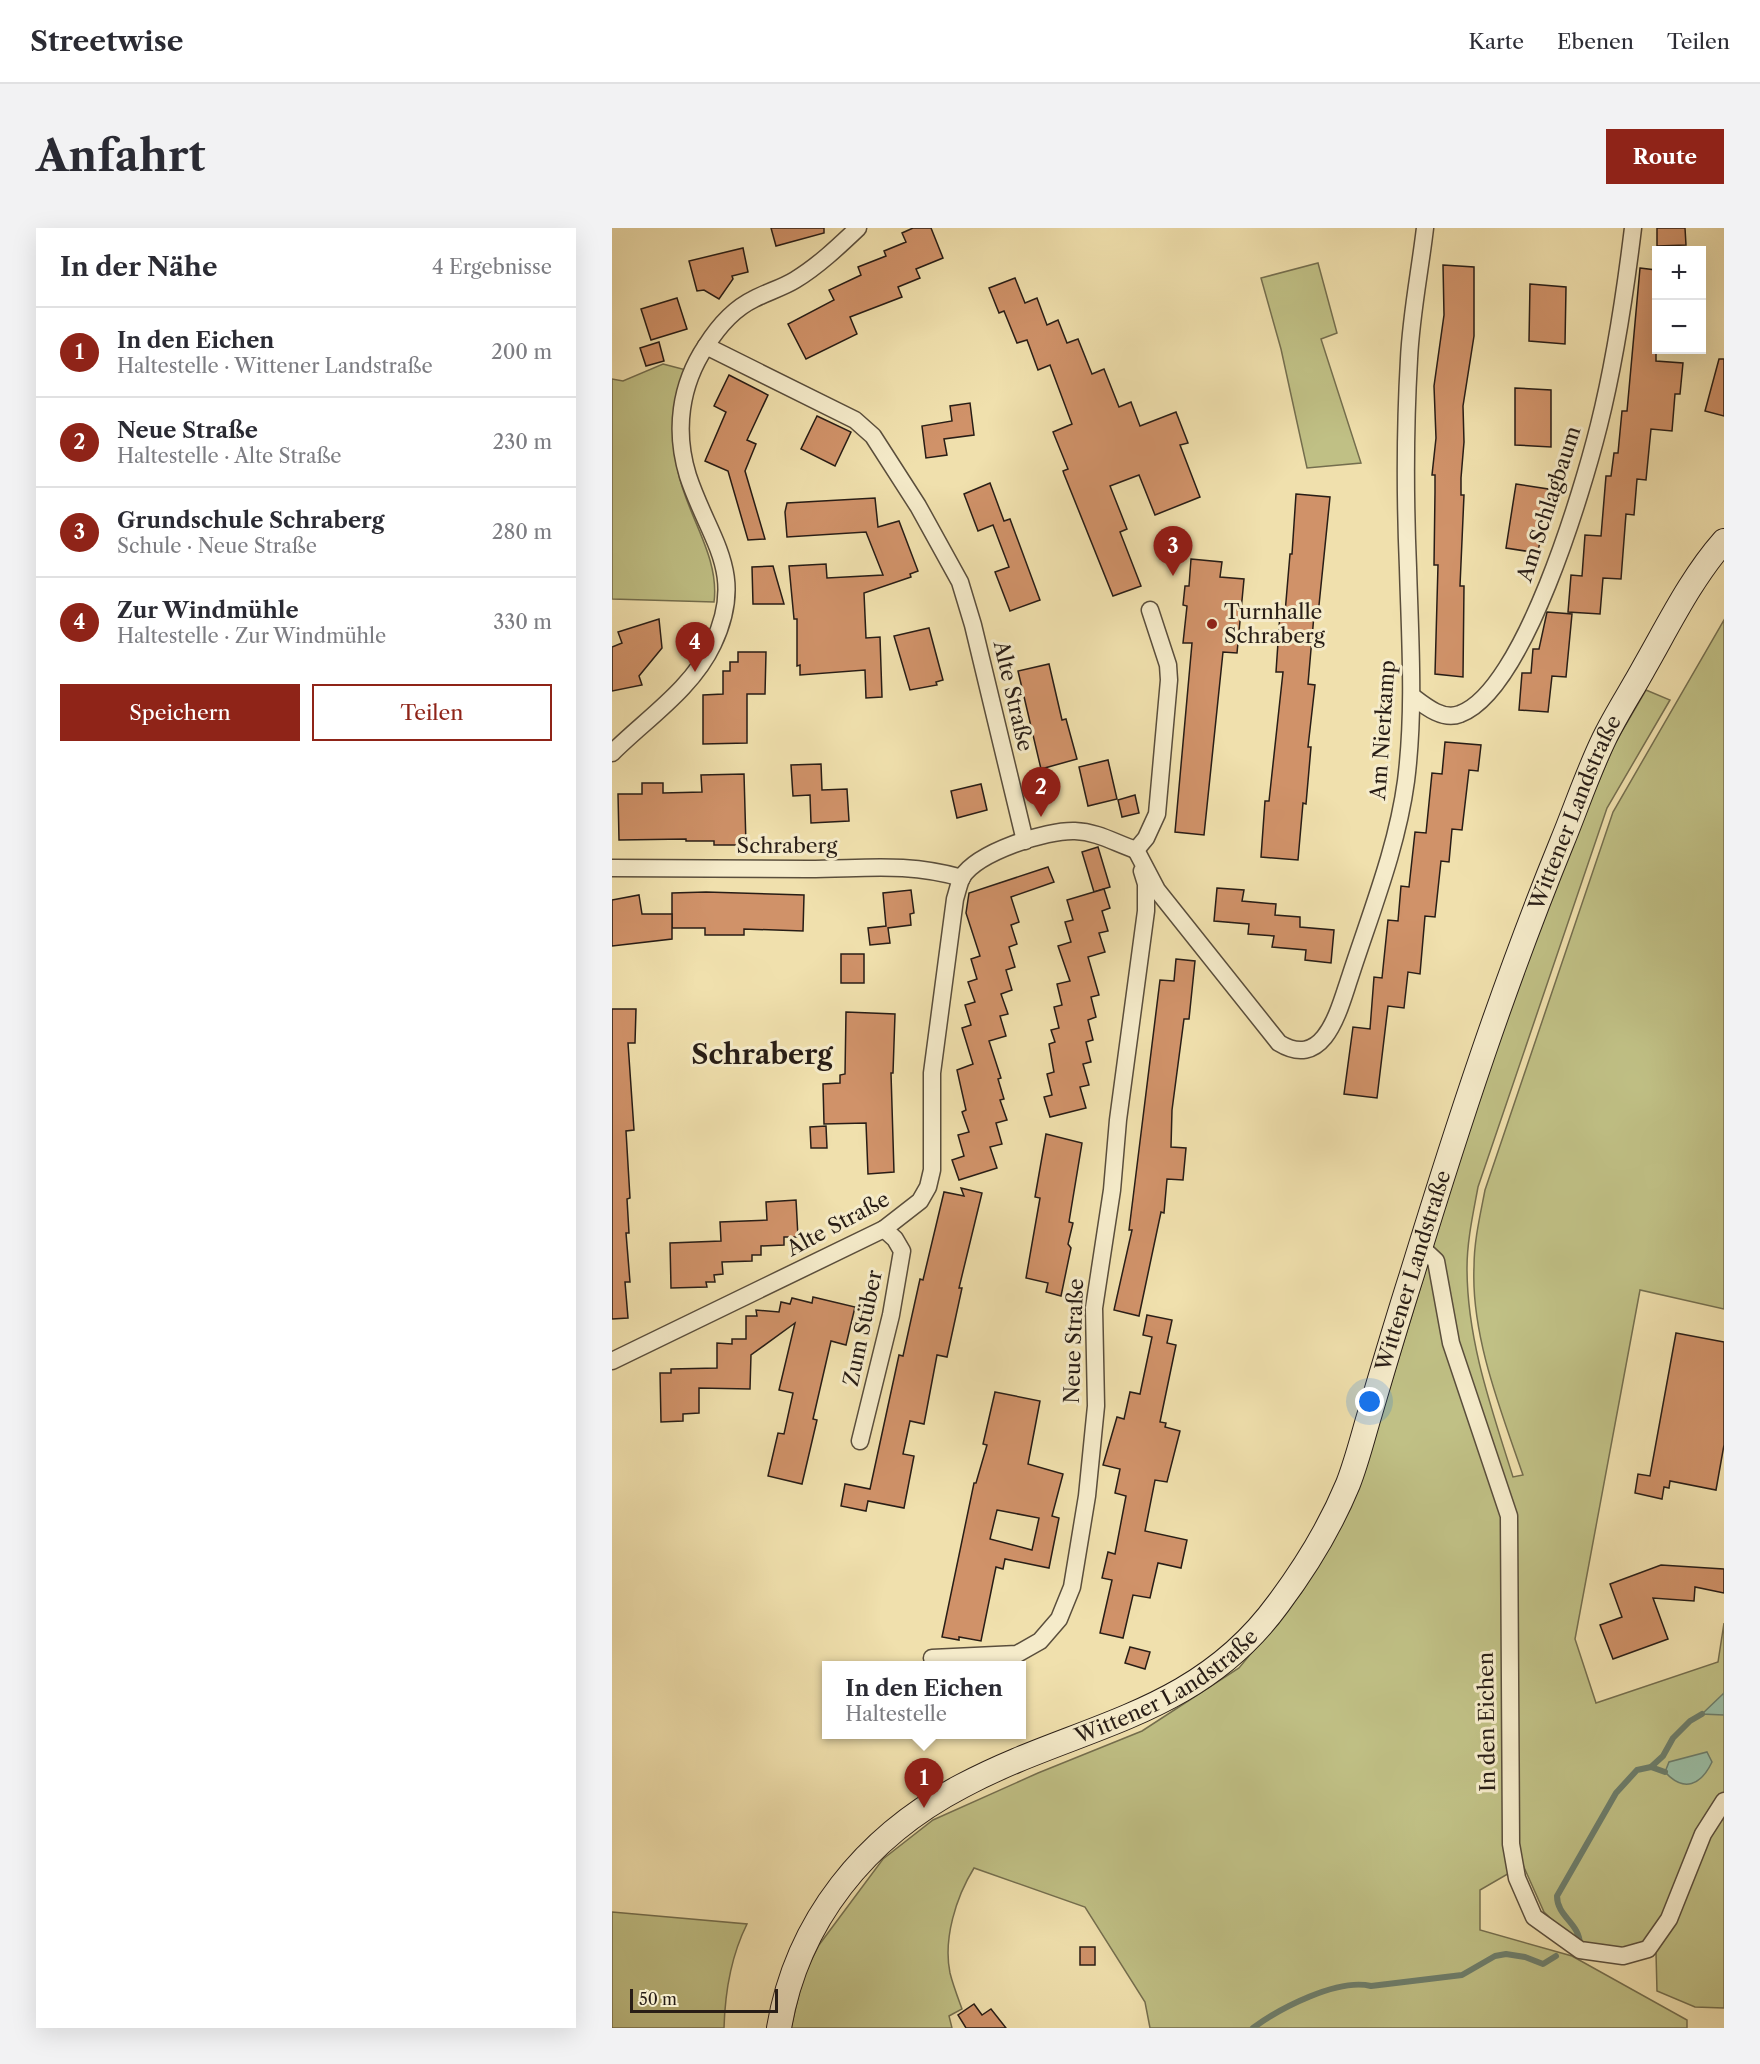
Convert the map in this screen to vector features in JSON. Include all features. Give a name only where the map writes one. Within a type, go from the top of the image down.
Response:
[{"type":"main road","name":"Wittener Landstraße","points":[[778,2028],[792,1971],[802,1945],[844,1881],[896,1830],[924,1808],[962,1785],[1128,1718],[1193,1685],[1235,1652],[1276,1607],[1309,1557],[1348,1484],[1466,1095],[1515,961],[1604,739],[1670,622],[1712,555],[1724,541]]},
{"type":"street","points":[[612,753],[687,684],[705,660],[722,621],[726,595],[724,564],[719,545],[689,477],[681,436],[681,413],[686,384],[706,346],[730,315],[794,280],[825,258],[858,228]]},
{"type":"street","name":"Am Nierkamp","points":[[1136,850],[1157,890],[1279,1043],[1292,1051],[1311,1049],[1325,1038],[1335,1018],[1394,846],[1406,780],[1412,696],[1406,510],[1409,357],[1425,228]]},
{"type":"street","name":"Am Schlagbaum","points":[[1412,696],[1431,712],[1458,716],[1482,702],[1522,642],[1550,577],[1599,425],[1624,296],[1633,228]]},
{"type":"street","name":"Alte Straße","points":[[706,346],[855,420],[873,436],[905,486],[960,582],[973,625],[1025,841]]},
{"type":"street","points":[[962,878],[987,857],[1053,832],[1076,831],[1118,840],[1136,850],[1146,838],[1157,814],[1169,680],[1168,664],[1150,610]]},
{"type":"street","name":"Neue Straße","points":[[932,1659],[1017,1654],[1040,1641],[1059,1619],[1072,1587],[1087,1496],[1096,1406],[1094,1308],[1112,1190],[1118,1120],[1146,911],[1146,884],[1136,850]]},
{"type":"street","name":"Schraberg","points":[[612,868],[897,867],[929,868],[962,878]]},
{"type":"street","name":"Alte Straße","points":[[612,1361],[884,1230],[920,1201],[933,1170],[932,1073],[955,899],[962,878]]},
{"type":"street","name":"Zum Stüber","points":[[860,1441],[891,1314],[902,1251],[895,1239],[884,1230]]},
{"type":"street","name":"In den Eichen","points":[[1420,1246],[1436,1261],[1451,1343],[1509,1516],[1511,1844],[1517,1878],[1534,1917],[1580,1950],[1623,1956],[1648,1948],[1669,1919],[1703,1834],[1724,1801]]},
{"type":"shaded area","points":[[1318,263],[1337,333],[1321,339],[1361,463],[1307,468],[1281,349],[1261,278]]},
{"type":"shaded area","points":[[663,364],[690,371],[678,421],[676,458],[682,487],[712,568],[715,585],[714,602],[612,599],[612,379],[623,381]]},
{"type":"shaded area","points":[[1724,620],[1724,1309],[1640,1290],[1575,1639],[1596,1703],[1718,1662],[1724,1623],[1724,2008],[1695,2007],[1657,1991],[1656,1953],[1639,1947],[1624,1953],[1577,1944],[1544,1912],[1523,1865],[1480,1890],[1480,1930],[1572,1956],[1687,2020],[1687,2028],[1150,2028],[1145,2002],[1085,1907],[974,1868],[957,1905],[948,1946],[950,1973],[962,2009],[949,2016],[952,2028],[791,2028],[803,1977],[819,1945],[883,1859],[933,1820],[1038,1773],[1142,1731],[1239,1668],[1301,1593],[1359,1488],[1478,1099],[1535,931],[1615,743],[1646,690],[1670,700],[1607,808],[1478,1187],[1471,1228],[1467,1258],[1468,1295],[1476,1349],[1489,1401],[1513,1477],[1523,1475],[1489,1373],[1477,1320],[1474,1257],[1485,1190],[1613,812]]},
{"type":"shaded area","points":[[1724,1693],[1724,1715],[1702,1714]]},
{"type":"shaded area","points":[[1707,1752],[1712,1762],[1703,1776],[1692,1784],[1679,1783],[1665,1772],[1669,1762]]},
{"type":"shaded area","points":[[612,1912],[747,1924],[741,1936],[730,1975],[724,2028],[612,2028]]},
{"type":"building","points":[[771,228],[824,228],[824,233],[776,246]]},
{"type":"building","points":[[913,228],[931,228],[943,258],[916,269],[920,278],[898,287],[902,297],[850,317],[857,334],[806,359],[788,324],[834,300],[829,290],[861,275],[858,267],[886,256],[884,251],[906,242],[902,233]]},
{"type":"building","points":[[1657,228],[1685,228],[1686,245],[1657,246]]},
{"type":"building","points":[[743,248],[748,272],[732,276],[733,279],[719,299],[704,290],[697,291],[689,261]]},
{"type":"building","points":[[1443,265],[1474,267],[1474,336],[1463,406],[1464,442],[1461,478],[1461,495],[1464,495],[1460,586],[1464,586],[1463,677],[1435,674],[1438,565],[1434,565],[1435,475],[1432,475],[1436,438],[1434,386],[1444,315]]},
{"type":"building","points":[[1640,268],[1652,270],[1652,354],[1656,354],[1656,361],[1683,363],[1680,394],[1675,394],[1672,431],[1651,429],[1646,480],[1637,479],[1634,515],[1626,514],[1621,579],[1603,578],[1600,614],[1568,612],[1571,575],[1582,576],[1585,535],[1601,536],[1606,476],[1611,476],[1614,453],[1618,453],[1622,411],[1627,411]]},
{"type":"building","points":[[1015,278],[1025,303],[1037,298],[1047,325],[1058,320],[1067,343],[1078,339],[1092,374],[1104,369],[1119,407],[1131,402],[1140,426],[1176,412],[1188,443],[1180,445],[1200,497],[1155,515],[1139,475],[1110,486],[1127,529],[1120,532],[1141,586],[1113,596],[1063,471],[1068,469],[1053,432],[1072,424],[1050,365],[1038,370],[1027,340],[1017,343],[1004,311],[999,313],[989,288]]},
{"type":"building","points":[[1530,284],[1566,287],[1565,344],[1529,341]]},
{"type":"building","points":[[677,298],[687,329],[651,340],[641,309]]},
{"type":"building","points":[[659,342],[664,361],[646,366],[640,348]]},
{"type":"building","points":[[1719,359],[1724,359],[1724,416],[1705,411]]},
{"type":"building","points":[[729,375],[768,395],[747,440],[756,444],[745,471],[765,539],[748,540],[728,471],[705,461],[726,412],[714,406]]},
{"type":"building","points":[[1515,388],[1551,390],[1551,447],[1515,445]]},
{"type":"building","points":[[970,403],[974,435],[944,439],[947,455],[926,458],[922,426],[952,421],[950,406]]},
{"type":"building","points":[[817,416],[851,432],[835,466],[801,449]]},
{"type":"building","points":[[990,483],[1004,521],[1010,519],[1040,600],[1010,611],[995,572],[1009,567],[993,525],[978,531],[964,494]]},
{"type":"building","points":[[1516,484],[1548,489],[1538,553],[1506,548]]},
{"type":"building","points":[[1296,494],[1330,497],[1318,615],[1314,615],[1308,684],[1315,685],[1308,747],[1311,747],[1298,860],[1261,857],[1265,801],[1269,801],[1283,672],[1276,672],[1280,613],[1285,613]]},
{"type":"building","points":[[875,498],[878,527],[899,521],[918,571],[910,574],[911,577],[864,593],[866,638],[880,637],[882,697],[866,698],[865,670],[800,675],[800,665],[797,666],[797,619],[794,619],[789,566],[826,564],[827,578],[883,575],[866,532],[787,537],[785,512],[787,503]]},
{"type":"building","points":[[1191,559],[1222,562],[1220,577],[1244,579],[1237,653],[1223,652],[1204,835],[1175,832],[1192,643],[1183,643],[1187,606],[1183,605],[1185,586],[1189,586]]},
{"type":"building","points":[[773,566],[784,604],[753,604],[752,567]]},
{"type":"building","points":[[1547,612],[1572,614],[1566,677],[1552,676],[1548,712],[1519,710],[1522,673],[1531,673],[1533,649],[1539,649]]},
{"type":"building","points":[[659,619],[662,648],[639,676],[642,685],[612,691],[612,647],[622,643],[618,632]]},
{"type":"building","points":[[929,628],[943,680],[936,682],[937,685],[910,690],[894,636]]},
{"type":"building","points":[[738,652],[766,652],[765,694],[747,694],[747,743],[703,744],[703,695],[723,694],[723,671],[730,671],[730,662],[738,662]]},
{"type":"building","points":[[1049,664],[1062,720],[1066,719],[1077,759],[1041,769],[1018,671]]},
{"type":"building","points":[[1445,742],[1481,745],[1478,771],[1469,770],[1462,830],[1452,829],[1449,862],[1441,861],[1435,917],[1425,916],[1420,974],[1408,972],[1404,1008],[1388,1006],[1377,1098],[1344,1094],[1353,1027],[1370,1029],[1374,977],[1382,978],[1388,920],[1398,921],[1401,886],[1409,887],[1415,832],[1426,833],[1432,773],[1442,774]]},
{"type":"building","points":[[1108,760],[1117,799],[1088,806],[1079,767]]},
{"type":"building","points":[[821,764],[822,790],[847,789],[849,821],[811,823],[810,795],[793,796],[791,765]]},
{"type":"building","points":[[744,774],[746,845],[714,845],[714,841],[686,841],[686,839],[619,840],[618,794],[642,794],[642,783],[663,783],[663,793],[702,792],[701,775]]},
{"type":"building","points":[[981,784],[987,810],[957,818],[951,791]]},
{"type":"building","points":[[1135,795],[1139,813],[1122,817],[1118,800]]},
{"type":"building","points":[[1098,847],[1110,887],[1094,892],[1082,852]]},
{"type":"building","points":[[1048,867],[1054,882],[1011,897],[1019,922],[1011,925],[1017,944],[1009,947],[1015,967],[1006,970],[1012,990],[1001,994],[1008,1014],[1000,1016],[1006,1036],[989,1041],[1001,1078],[998,1079],[1004,1099],[1000,1100],[1007,1120],[996,1123],[1002,1144],[990,1147],[997,1168],[959,1180],[952,1160],[964,1156],[958,1135],[969,1132],[962,1112],[966,1110],[957,1070],[973,1064],[962,1028],[971,1025],[965,1005],[975,1002],[968,982],[977,979],[971,959],[980,956],[966,913],[969,893]]},
{"type":"building","points":[[1217,888],[1244,890],[1242,901],[1276,904],[1275,915],[1300,917],[1300,927],[1334,930],[1331,963],[1305,960],[1306,950],[1272,947],[1274,936],[1248,934],[1249,924],[1214,921]]},
{"type":"building","points":[[1104,889],[1110,908],[1102,911],[1108,931],[1099,933],[1105,952],[1088,957],[1099,995],[1091,997],[1096,1017],[1088,1020],[1093,1040],[1086,1042],[1091,1062],[1083,1064],[1089,1085],[1080,1087],[1086,1108],[1050,1117],[1044,1097],[1052,1095],[1047,1074],[1054,1072],[1049,1044],[1055,1042],[1051,1030],[1059,1028],[1054,1007],[1062,1005],[1057,984],[1070,981],[1058,946],[1071,942],[1065,922],[1073,920],[1067,900]]},
{"type":"building","points":[[911,890],[914,913],[910,914],[911,925],[888,928],[890,943],[870,945],[868,928],[886,926],[883,893]]},
{"type":"building","points":[[672,893],[804,895],[803,931],[744,929],[744,935],[705,935],[705,928],[672,928]]},
{"type":"building","points":[[639,895],[642,914],[672,914],[672,939],[612,946],[612,900]]},
{"type":"building","points":[[841,954],[864,954],[864,983],[841,983]]},
{"type":"building","points":[[1176,959],[1195,961],[1189,1019],[1184,1019],[1172,1110],[1171,1147],[1186,1148],[1183,1180],[1167,1179],[1164,1213],[1161,1212],[1139,1316],[1114,1310],[1132,1230],[1129,1230],[1160,980],[1174,981]]},
{"type":"building","points":[[612,1009],[636,1009],[635,1043],[628,1043],[634,1130],[626,1131],[630,1198],[627,1199],[629,1233],[626,1233],[630,1282],[625,1282],[628,1318],[612,1319]]},
{"type":"building","points":[[846,1012],[895,1014],[893,1073],[891,1073],[894,1172],[868,1174],[866,1123],[824,1124],[823,1084],[840,1083],[840,1075],[845,1074]]},
{"type":"building","points":[[826,1126],[827,1148],[811,1148],[810,1127]]},
{"type":"building","points":[[1046,1134],[1082,1143],[1069,1222],[1073,1223],[1068,1244],[1071,1248],[1061,1296],[1046,1292],[1048,1283],[1026,1278],[1040,1198],[1035,1197]]},
{"type":"building","points":[[961,1188],[982,1193],[959,1288],[962,1288],[947,1357],[937,1355],[924,1424],[910,1421],[903,1454],[914,1456],[904,1508],[868,1501],[866,1511],[841,1506],[845,1484],[870,1489],[899,1355],[903,1356],[920,1279],[923,1280],[944,1192],[964,1196]]},
{"type":"building","points":[[796,1200],[798,1237],[784,1237],[784,1245],[761,1246],[761,1255],[752,1255],[752,1261],[722,1262],[723,1274],[714,1275],[715,1282],[706,1282],[707,1287],[671,1288],[670,1243],[721,1241],[720,1222],[767,1220],[766,1202]]},
{"type":"building","points":[[813,1297],[855,1307],[846,1345],[831,1341],[813,1419],[817,1420],[802,1484],[768,1476],[778,1433],[784,1434],[793,1393],[779,1390],[795,1323],[751,1355],[750,1389],[699,1388],[699,1413],[683,1414],[683,1421],[661,1422],[660,1373],[671,1373],[671,1369],[717,1368],[717,1343],[732,1344],[732,1339],[746,1339],[746,1316],[757,1316],[756,1310],[779,1312],[781,1302],[790,1304],[792,1298],[812,1303]]},
{"type":"building","points":[[1147,1315],[1172,1320],[1167,1343],[1176,1345],[1160,1422],[1166,1423],[1165,1427],[1180,1431],[1167,1482],[1155,1480],[1145,1531],[1187,1540],[1181,1568],[1158,1563],[1150,1598],[1133,1595],[1123,1638],[1100,1633],[1112,1580],[1102,1578],[1108,1552],[1115,1554],[1126,1496],[1115,1493],[1120,1469],[1103,1465],[1117,1417],[1124,1419],[1130,1392],[1140,1394],[1152,1337],[1143,1335]]},
{"type":"building","points":[[1676,1333],[1724,1342],[1724,1445],[1716,1490],[1670,1481],[1669,1488],[1664,1487],[1662,1499],[1635,1493],[1638,1474],[1650,1476]]},
{"type":"building","points":[[995,1392],[1040,1401],[1028,1464],[1063,1474],[1052,1516],[1059,1518],[1049,1568],[1005,1559],[1003,1569],[996,1567],[981,1641],[959,1637],[959,1640],[942,1637],[974,1483],[976,1483],[987,1445],[983,1444]],"holes":[[[997,1510],[1039,1518],[1032,1550],[990,1539]]]},
{"type":"building","points":[[1661,1565],[1724,1569],[1724,1593],[1695,1587],[1694,1601],[1653,1598],[1668,1639],[1613,1659],[1600,1625],[1622,1617],[1610,1584]]},
{"type":"building","points":[[1130,1647],[1150,1652],[1145,1669],[1125,1663]]},
{"type":"building","points":[[1080,1947],[1095,1947],[1095,1965],[1080,1965]]},
{"type":"building","points":[[974,2004],[982,2015],[991,2009],[1006,2028],[966,2028],[958,2015]]},
{"type":"waterway","points":[[1580,1945],[1579,1937],[1561,1909],[1557,1896],[1616,1793],[1637,1770],[1651,1767],[1663,1756],[1673,1738],[1690,1721],[1702,1714]]},
{"type":"waterway","points":[[1651,1767],[1665,1772]]},
{"type":"waterway","points":[[1253,2028],[1310,1996],[1342,1986],[1371,1986],[1462,1975],[1495,1956],[1506,1954],[1525,1957],[1543,1964],[1556,1956]]},
{"type":"place","name":"Grundschule Schraberg","points":[[1173,576]]},
{"type":"place","name":"Turnhalle Schraberg","points":[[1212,624]]},
{"type":"place","name":"Zur Windmühle","points":[[695,672]]},
{"type":"place","name":"Neue Straße","points":[[1041,817]]},
{"type":"place","name":"In den Eichen","points":[[924,1808]]},
{"type":"district","name":"Schraberg","points":[[762,1055]]}]
